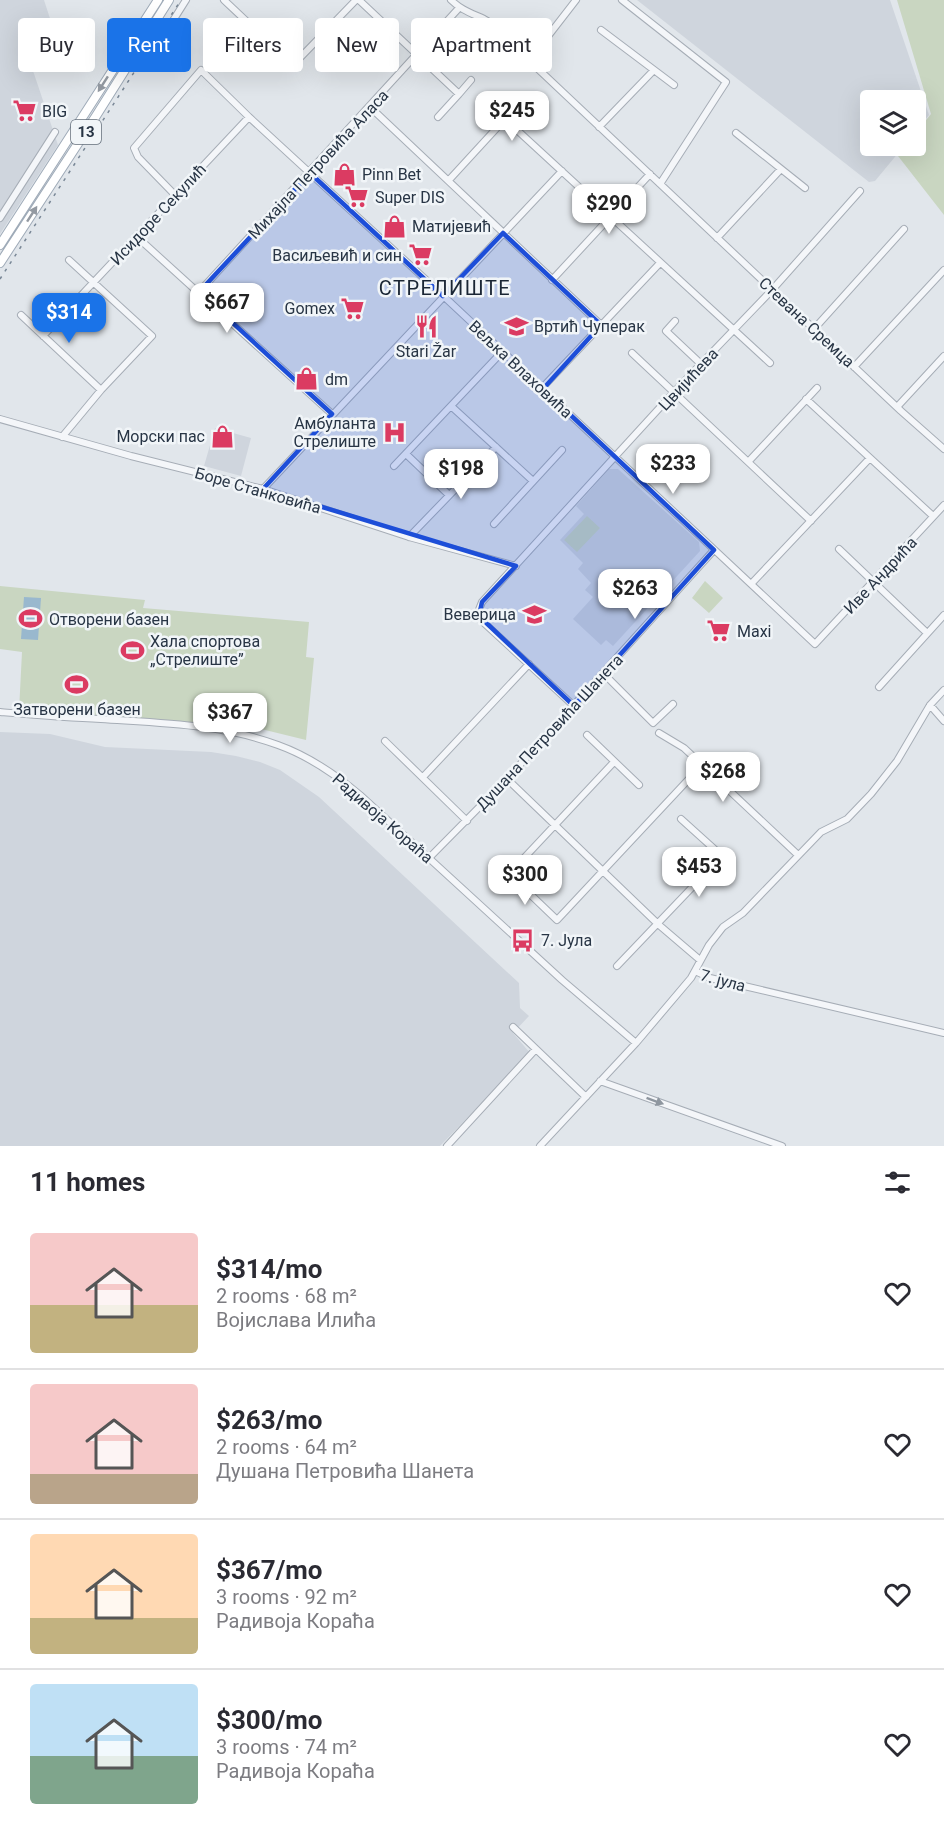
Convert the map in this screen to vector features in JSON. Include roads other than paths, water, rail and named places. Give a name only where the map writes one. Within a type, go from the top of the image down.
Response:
[{"type":"main road","name":"13","points":[[0,245],[158,0]]},
{"type":"main road","name":"13","points":[[0,263],[169,0]]},
{"type":"street","points":[[175,18],[186,0]]},
{"type":"street","points":[[227,1],[293,65],[358,0],[411,50]]},
{"type":"street","points":[[451,0],[459,8],[482,18]]},
{"type":"street","points":[[552,31],[576,0]]},
{"type":"street","points":[[622,0],[726,82],[660,184]]},
{"type":"street","name":"Михајла Петровића Аласа","points":[[450,18],[459,8]]},
{"type":"street","points":[[601,30],[674,85]]},
{"type":"street","name":"Михајла Петровића Аласа","points":[[199,292],[411,63]]},
{"type":"street","name":"Вељка Влаховића","points":[[175,195],[138,157],[134,148],[201,70],[815,644]]},
{"type":"street","points":[[599,127],[654,70]]},
{"type":"street","points":[[435,72],[459,94]]},
{"type":"street","name":"Стевана Сремца","points":[[541,72],[944,449]]},
{"type":"street","points":[[438,117],[471,80]]},
{"type":"street","points":[[370,108],[601,325]]},
{"type":"street","name":"Исидоре Секулић","points":[[43,336],[249,117]]},
{"type":"street","points":[[449,180],[506,119],[579,187]]},
{"type":"street","points":[[0,218],[55,132]]},
{"type":"street","points":[[736,134],[805,188]]},
{"type":"street","points":[[717,238],[781,169]]},
{"type":"street","points":[[262,489],[562,171]]},
{"type":"street","points":[[552,280],[650,174]]},
{"type":"street","name":"Цвијићева","points":[[529,664],[483,622],[478,612],[482,602],[675,391],[772,290],[860,191]]},
{"type":"street","points":[[610,216],[770,363]]},
{"type":"street","points":[[814,329],[904,229]]},
{"type":"street","points":[[136,236],[332,414]]},
{"type":"street","points":[[62,437],[101,390],[152,336],[69,260]]},
{"type":"street","points":[[543,388],[660,263]]},
{"type":"street","points":[[855,367],[944,270]]},
{"type":"street","points":[[21,315],[101,390]]},
{"type":"street","points":[[675,321],[666,331],[701,364]]},
{"type":"street","points":[[394,466],[502,352]]},
{"type":"street","points":[[632,353],[749,460],[811,521]]},
{"type":"street","points":[[897,407],[944,356]]},
{"type":"street","points":[[749,460],[817,388]]},
{"type":"street","points":[[807,399],[933,516]]},
{"type":"street","points":[[451,406],[533,481]]},
{"type":"street","name":"Боре Станковића","points":[[0,419],[131,456],[262,489],[409,537],[516,566]]},
{"type":"street","points":[[409,537],[496,447]]},
{"type":"street","points":[[494,524],[562,450]]},
{"type":"street","points":[[406,454],[449,495]]},
{"type":"street","points":[[752,583],[870,458]]},
{"type":"street","name":"Иве Андрића","points":[[815,644],[944,505]]},
{"type":"street","points":[[839,549],[927,633]]},
{"type":"street","name":"Душана Петровића Шанета","points":[[429,858],[507,779],[714,550]]},
{"type":"street","points":[[879,687],[944,615]]},
{"type":"street","points":[[423,777],[529,664],[574,706]]},
{"type":"street","points":[[603,673],[653,723],[673,704]]},
{"type":"street","points":[[695,971],[723,927],[743,913],[820,832],[847,819],[871,795],[897,761],[930,705],[944,690]]},
{"type":"street","points":[[930,705],[944,721]]},
{"type":"street","name":"Радивоја Кораћа","points":[[0,712],[217,729],[279,745],[316,762],[345,783],[562,980],[636,1043]]},
{"type":"street","points":[[659,733],[684,748],[798,855]]},
{"type":"street","points":[[586,735],[639,785]]},
{"type":"street","points":[[384,741],[467,821]]},
{"type":"street","points":[[614,762],[509,874],[557,920],[701,766]]},
{"type":"street","points":[[507,779],[700,960]]},
{"type":"street","points":[[617,966],[722,856],[681,819]]},
{"type":"street","name":"7. јула","points":[[540,1146],[636,1043],[695,971],[710,978],[944,1033]]},
{"type":"street","points":[[513,1027],[586,1097]]},
{"type":"street","points":[[447,1146],[535,1050]]},
{"type":"street","points":[[600,1081],[782,1146]]},
{"type":"water","name":"Отворени базен","points":[[24,597],[41,598],[38,640],[21,639]]},
{"type":"railway","points":[[0,279],[181,0]]},
{"type":"place","name":"BIG","points":[[24,111]]},
{"type":"place","name":"Pinn Bet","points":[[344,174]]},
{"type":"place","name":"Super DIS","points":[[357,197]]},
{"type":"place","name":"Матијевић","points":[[394,226]]},
{"type":"place","name":"Васиљевић и син","points":[[420,255]]},
{"type":"place","name":"Gomex","points":[[353,308]]},
{"type":"place","name":"Stari Žar","points":[[426,326]]},
{"type":"place","name":"Вртић Чуперак","points":[[516,326]]},
{"type":"place","name":"dm","points":[[307,379]]},
{"type":"place","name":"Амбуланта Стрелиште","points":[[394,432]]},
{"type":"place","name":"Морски пас","points":[[223,436]]},
{"type":"place","name":"Веверица","points":[[534,614]]},
{"type":"place","name":"Отворени базен","points":[[31,619]]},
{"type":"place","name":"Maxi","points":[[719,631]]},
{"type":"place","name":"Хала спортова „Стрелиште”","points":[[132,650]]},
{"type":"place","name":"Затворени базен","points":[[77,684]]},
{"type":"place","name":"7. Јула","points":[[523,940]]},
{"type":"district","name":"СТРЕЛИШТЕ","points":[[445,288]]}]
